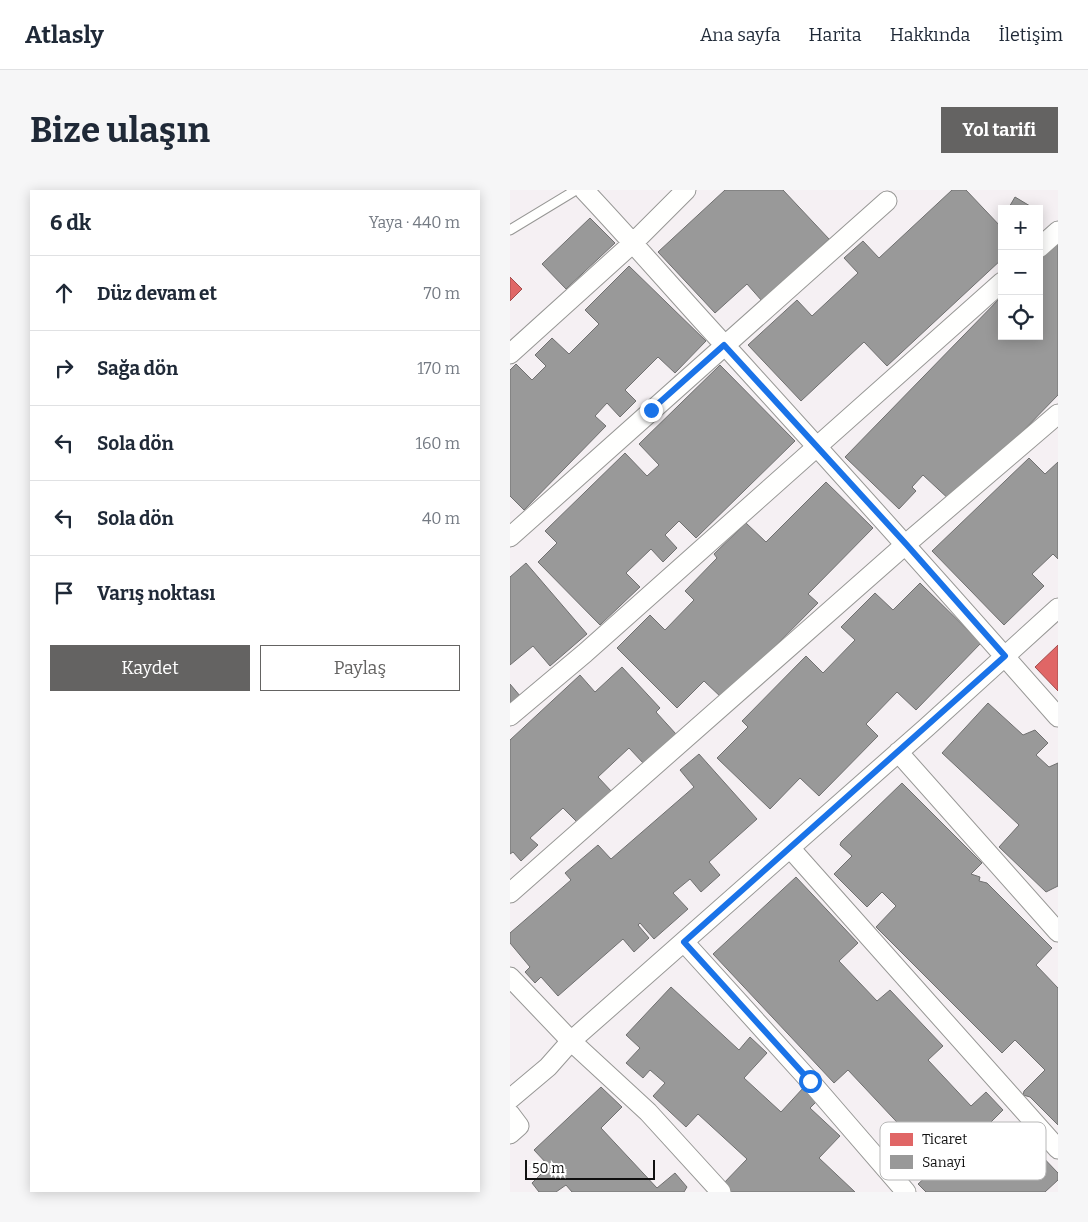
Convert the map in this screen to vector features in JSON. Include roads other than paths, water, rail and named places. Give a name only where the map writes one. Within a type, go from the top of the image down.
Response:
[{"type":"street","points":[[584,190],[634,242],[724,345],[906,544],[1058,717]]},
{"type":"street","points":[[510,354],[634,242],[686,190]]},
{"type":"street","points":[[510,537],[887,200]]},
{"type":"street","points":[[1043,244],[1058,231]]},
{"type":"street","points":[[510,716],[585,653],[998,286]]},
{"type":"street","points":[[510,893],[906,544],[1058,414]]},
{"type":"street","points":[[510,1099],[548,1067],[572,1041],[1058,608]]},
{"type":"street","points":[[898,752],[1058,932]]},
{"type":"street","points":[[790,848],[1034,1122]]},
{"type":"street","points":[[684,942],[810,1081],[880,1162]]},
{"type":"street","points":[[510,978],[572,1041],[648,1112],[721,1192]]},
{"type":"street","points":[[510,1114],[519,1126],[510,1134]]},
{"type":"street","points":[[1046,1136],[1058,1149]]},
{"type":"street","points":[[896,1180],[906,1192]]},
{"type":"lane","points":[[510,230],[576,190]]}]
